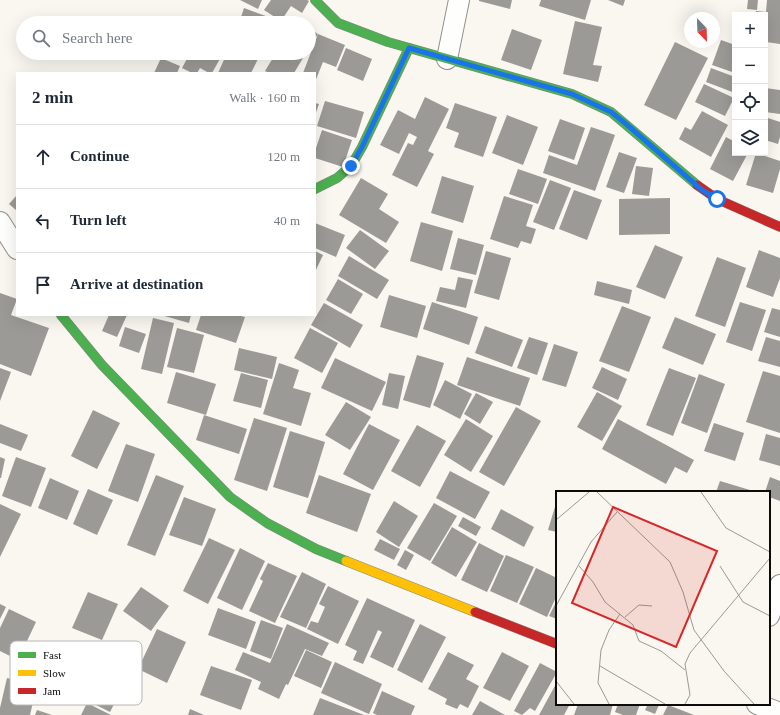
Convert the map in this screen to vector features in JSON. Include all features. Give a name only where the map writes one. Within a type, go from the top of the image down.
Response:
[{"type":"street","points":[[315,0],[338,23],[388,42],[572,94],[611,112],[702,190],[717,199],[780,227]]},
{"type":"street","points":[[447,59],[458,0]]},
{"type":"street","points":[[316,188],[337,178],[351,166],[362,147],[409,48]]},
{"type":"street","points":[[0,222],[16,247]]},
{"type":"street","points":[[62,316],[102,364],[230,497],[267,523],[316,549],[556,644]]},
{"type":"street","points":[[770,613],[780,585]]},
{"type":"street","points":[[760,705],[780,713]]},
{"type":"building","points":[[240,0],[262,0],[258,9]]},
{"type":"building","points":[[271,0],[309,1],[302,13],[291,6],[284,16],[273,16],[264,10]]},
{"type":"building","points":[[479,0],[512,0],[510,9]]},
{"type":"building","points":[[541,0],[591,0],[585,20],[539,6]]},
{"type":"building","points":[[608,0],[625,0],[623,6]]},
{"type":"building","points":[[748,0],[758,0],[757,10],[747,9]]},
{"type":"building","points":[[767,0],[780,0],[780,44],[768,42],[768,12],[766,12]]},
{"type":"building","points":[[244,8],[266,16],[241,16]]},
{"type":"building","points":[[575,21],[602,27],[593,65],[602,66],[598,82],[563,74]]},
{"type":"building","points":[[512,29],[542,40],[531,70],[501,60]]},
{"type":"building","points":[[318,34],[345,45],[336,67],[323,62],[316,80],[316,72],[303,72],[308,60],[316,60],[316,39]]},
{"type":"building","points":[[721,40],[732,44],[732,72],[712,65],[718,48],[720,48]]},
{"type":"building","points":[[675,42],[684,46],[684,48],[687,48],[708,58],[676,120],[644,105]]},
{"type":"building","points":[[346,48],[372,59],[363,81],[337,70]]},
{"type":"building","points":[[160,60],[166,60],[180,66],[177,72],[154,72]]},
{"type":"building","points":[[186,60],[219,60],[213,72],[207,72],[200,68],[198,72],[190,72],[182,68]]},
{"type":"building","points":[[224,60],[258,60],[252,72],[218,72]]},
{"type":"building","points":[[272,60],[302,60],[295,72],[265,71]]},
{"type":"building","points":[[711,68],[732,76],[732,92],[706,82]]},
{"type":"building","points":[[704,84],[732,97],[732,102],[725,116],[695,102]]},
{"type":"building","points":[[768,88],[780,90],[780,114],[768,112]]},
{"type":"building","points":[[425,97],[449,109],[428,151],[434,154],[417,187],[392,175],[408,143],[413,145],[417,137],[409,133],[399,154],[380,145],[398,110],[415,119]]},
{"type":"building","points":[[325,101],[364,112],[356,138],[317,126]]},
{"type":"building","points":[[316,103],[319,104],[316,112]]},
{"type":"building","points":[[455,103],[497,117],[483,157],[454,147],[459,133],[446,128]]},
{"type":"building","points":[[702,111],[728,125],[711,157],[679,139],[685,127],[691,130]]},
{"type":"building","points":[[507,115],[538,127],[523,165],[492,153]]},
{"type":"building","points":[[768,118],[780,122],[780,137],[778,144],[768,141]]},
{"type":"building","points":[[560,119],[585,128],[574,160],[548,151]]},
{"type":"building","points":[[591,127],[615,135],[595,191],[543,173],[549,155],[577,165]]},
{"type":"building","points":[[322,130],[352,140],[343,167],[316,158],[316,148]]},
{"type":"building","points":[[726,137],[732,140],[732,156],[746,156],[733,181],[710,169]]},
{"type":"building","points":[[619,152],[637,158],[624,193],[606,187]]},
{"type":"building","points":[[755,156],[765,156],[780,161],[780,169],[773,193],[746,185]]},
{"type":"building","points":[[636,166],[653,168],[649,196],[632,194]]},
{"type":"building","points":[[518,169],[547,179],[538,204],[509,194]]},
{"type":"building","points":[[442,176],[474,186],[463,223],[431,213]]},
{"type":"building","points":[[361,178],[388,194],[379,209],[399,222],[386,243],[339,215]]},
{"type":"building","points":[[550,180],[571,188],[554,230],[533,222]]},
{"type":"building","points":[[574,190],[602,200],[587,240],[559,229]]},
{"type":"building","points":[[16,196],[16,210],[9,204]]},
{"type":"building","points":[[504,196],[533,205],[526,226],[536,229],[531,244],[521,241],[518,248],[490,239]]},
{"type":"building","points":[[670,198],[670,234],[619,235],[619,199]]},
{"type":"building","points":[[421,222],[453,231],[442,271],[410,261]]},
{"type":"building","points":[[316,223],[345,235],[336,257],[316,248]]},
{"type":"building","points":[[360,230],[389,251],[375,269],[346,248]]},
{"type":"building","points":[[458,238],[484,245],[476,275],[450,269]]},
{"type":"building","points":[[655,245],[683,257],[665,299],[636,287]]},
{"type":"building","points":[[759,250],[780,258],[780,278],[773,297],[746,287]]},
{"type":"building","points":[[486,251],[511,258],[499,300],[474,293]]},
{"type":"building","points":[[316,252],[323,255],[316,270]]},
{"type":"building","points":[[349,256],[389,280],[377,299],[338,276]]},
{"type":"building","points":[[717,257],[746,268],[725,327],[695,316]]},
{"type":"building","points":[[458,277],[473,280],[466,308],[436,301],[440,287],[455,290]]},
{"type":"building","points":[[338,279],[363,294],[351,314],[326,300]]},
{"type":"building","points":[[597,281],[632,290],[629,304],[594,295]]},
{"type":"building","points":[[0,293],[16,299],[11,315],[49,328],[31,376],[0,364]]},
{"type":"building","points":[[389,295],[426,306],[417,338],[380,327]]},
{"type":"building","points":[[432,302],[478,317],[469,345],[423,329]]},
{"type":"building","points":[[740,302],[766,310],[752,351],[726,342]]},
{"type":"building","points":[[324,303],[363,325],[350,348],[311,325]]},
{"type":"building","points":[[622,306],[651,317],[629,372],[599,361]]},
{"type":"building","points":[[772,308],[780,310],[780,337],[764,332]]},
{"type":"building","points":[[109,316],[127,316],[117,337],[102,331]]},
{"type":"building","points":[[164,316],[191,316],[189,323]]},
{"type":"building","points":[[201,316],[245,317],[236,343],[196,330]]},
{"type":"building","points":[[675,317],[716,334],[703,365],[662,348]]},
{"type":"building","points":[[153,318],[174,323],[162,374],[141,369]]},
{"type":"building","points":[[485,326],[523,340],[512,367],[475,353]]},
{"type":"building","points":[[125,327],[146,334],[139,353],[119,346]]},
{"type":"building","points":[[177,328],[204,335],[194,373],[167,367]]},
{"type":"building","points":[[310,328],[338,343],[322,373],[294,358]]},
{"type":"building","points":[[529,337],[548,343],[537,375],[517,368]]},
{"type":"building","points":[[766,337],[780,341],[780,367],[758,361]]},
{"type":"building","points":[[554,344],[578,352],[566,387],[542,380]]},
{"type":"building","points":[[239,348],[277,357],[272,379],[234,370]]},
{"type":"building","points":[[417,355],[444,363],[430,408],[403,400]]},
{"type":"building","points":[[467,357],[530,378],[520,406],[457,385]]},
{"type":"building","points":[[335,358],[386,382],[372,411],[321,388]]},
{"type":"building","points":[[279,363],[299,370],[293,388],[311,393],[301,426],[263,414]]},
{"type":"building","points":[[602,367],[627,379],[618,400],[592,388]]},
{"type":"building","points":[[0,368],[11,372],[0,401]]},
{"type":"building","points":[[669,368],[696,378],[673,436],[646,425]]},
{"type":"building","points":[[763,371],[780,376],[780,433],[746,422]]},
{"type":"building","points":[[176,372],[216,384],[206,415],[167,403]]},
{"type":"building","points":[[241,373],[268,380],[261,408],[233,401]]},
{"type":"building","points":[[389,373],[405,376],[398,409],[382,405]]},
{"type":"building","points":[[699,374],[725,384],[707,433],[681,423]]},
{"type":"building","points":[[445,380],[472,394],[460,419],[433,405]]},
{"type":"building","points":[[597,392],[622,406],[602,441],[577,427]]},
{"type":"building","points":[[476,393],[493,402],[480,424],[464,414]]},
{"type":"building","points":[[346,402],[371,417],[350,450],[325,435]]},
{"type":"building","points":[[516,407],[541,421],[504,486],[479,472]]},
{"type":"building","points":[[93,410],[120,423],[97,469],[71,456]]},
{"type":"building","points":[[204,415],[247,429],[239,454],[196,440]]},
{"type":"building","points":[[254,418],[287,428],[267,491],[234,480]]},
{"type":"building","points":[[466,419],[493,436],[471,472],[444,455]]},
{"type":"building","points":[[618,419],[694,460],[687,473],[675,467],[666,484],[602,449]]},
{"type":"building","points":[[714,423],[744,433],[735,461],[704,451]]},
{"type":"building","points":[[0,424],[28,435],[21,451],[0,443]]},
{"type":"building","points":[[369,424],[400,440],[373,490],[343,474]]},
{"type":"building","points":[[417,425],[446,441],[420,487],[391,471]]},
{"type":"building","points":[[290,431],[325,442],[308,498],[273,487]]},
{"type":"building","points":[[766,434],[780,438],[780,466],[759,460]]},
{"type":"building","points":[[126,444],[155,454],[138,502],[108,491]]},
{"type":"building","points":[[0,457],[5,459],[1,478],[0,478]]},
{"type":"building","points":[[16,457],[46,468],[31,507],[2,496]]},
{"type":"building","points":[[450,471],[490,492],[475,519],[436,498]]},
{"type":"building","points":[[156,475],[184,486],[155,556],[127,545]]},
{"type":"building","points":[[319,475],[371,494],[357,532],[306,513]]},
{"type":"building","points":[[770,477],[780,481],[780,501],[770,497],[770,491],[765,491]]},
{"type":"building","points":[[50,478],[79,491],[67,520],[38,508]]},
{"type":"building","points":[[720,481],[750,490],[750,491],[716,491]]},
{"type":"building","points":[[88,489],[113,500],[97,535],[73,524]]},
{"type":"building","points":[[184,497],[216,509],[202,546],[169,535]]},
{"type":"building","points":[[394,501],[418,516],[399,547],[376,532]]},
{"type":"building","points":[[434,503],[457,516],[430,561],[407,548]]},
{"type":"building","points":[[556,503],[556,532],[548,530]]},
{"type":"building","points":[[0,504],[21,514],[0,557]]},
{"type":"building","points":[[501,509],[534,527],[524,547],[491,529]]},
{"type":"building","points":[[463,517],[481,527],[476,536],[458,526]]},
{"type":"building","points":[[452,527],[477,542],[456,577],[431,563]]},
{"type":"building","points":[[209,538],[235,550],[208,604],[183,591]]},
{"type":"building","points":[[380,539],[400,549],[394,560],[374,550]]},
{"type":"building","points":[[479,543],[504,556],[487,592],[461,580]]},
{"type":"building","points":[[240,548],[265,561],[242,610],[217,598]]},
{"type":"building","points":[[405,550],[414,555],[406,570],[397,565]]},
{"type":"building","points":[[506,555],[534,567],[517,603],[490,591]]},
{"type":"building","points":[[268,563],[297,576],[275,623],[249,611],[263,581],[260,579]]},
{"type":"building","points":[[536,568],[556,578],[556,597],[547,617],[519,604]]},
{"type":"building","points":[[302,572],[326,584],[306,628],[280,617]]},
{"type":"building","points":[[328,586],[359,601],[338,644],[307,629],[311,621],[318,623],[325,607],[319,604]]},
{"type":"building","points":[[141,587],[169,606],[151,631],[123,611]]},
{"type":"building","points":[[88,592],[118,604],[102,640],[72,628]]},
{"type":"building","points":[[367,598],[415,620],[393,668],[370,657],[382,632],[378,630],[363,664],[353,660],[357,651],[345,645]]},
{"type":"building","points":[[556,602],[556,619],[549,616]]},
{"type":"building","points":[[0,604],[6,607],[0,619]]},
{"type":"building","points":[[218,608],[256,622],[246,649],[208,635]]},
{"type":"building","points":[[9,609],[36,622],[27,641],[10,641],[10,656],[0,651],[0,628]]},
{"type":"building","points":[[261,620],[283,628],[271,659],[250,651]]},
{"type":"building","points":[[287,624],[329,643],[322,656],[305,649],[288,685],[286,684],[279,699],[258,689],[261,682],[235,670],[243,652],[270,663]]},
{"type":"building","points":[[420,624],[446,637],[422,683],[397,670]]},
{"type":"building","points":[[157,629],[186,642],[167,683],[142,671],[142,661]]},
{"type":"building","points":[[306,650],[332,662],[321,688],[294,676]]},
{"type":"building","points":[[448,652],[474,665],[466,679],[479,686],[468,708],[460,704],[457,709],[445,704],[447,699],[428,689]]},
{"type":"building","points":[[502,652],[529,666],[510,701],[483,688]]},
{"type":"building","points":[[335,662],[382,684],[369,714],[321,693]]},
{"type":"building","points":[[540,663],[556,671],[535,711],[530,708],[522,715],[514,711]]},
{"type":"building","points":[[211,666],[252,680],[241,710],[200,695]]},
{"type":"building","points":[[7,678],[10,679],[10,705],[32,705],[30,715],[0,715],[0,708]]},
{"type":"building","points":[[556,684],[556,705],[569,705],[564,715],[539,715]]},
{"type":"building","points":[[382,691],[415,706],[411,715],[377,715],[373,713]]},
{"type":"building","points":[[320,698],[364,715],[313,715]]},
{"type":"building","points":[[480,701],[505,715],[472,715]]},
{"type":"building","points":[[86,705],[91,705],[111,715],[81,715]]},
{"type":"building","points":[[96,705],[114,705],[110,712]]},
{"type":"building","points":[[578,705],[613,705],[610,715],[574,715]]},
{"type":"building","points":[[618,705],[640,705],[636,715],[623,715],[615,712]]},
{"type":"building","points":[[648,705],[659,705],[655,714],[645,710]]},
{"type":"building","points":[[668,705],[694,715],[663,715]]},
{"type":"building","points":[[190,709],[204,715],[188,715]]},
{"type":"building","points":[[37,710],[52,715],[35,715]]},
{"type":"traffic: fast","points":[[315,0],[338,23],[388,42],[572,94],[611,112],[697,185]]},
{"type":"traffic: fast","points":[[316,188],[337,178],[351,166],[362,147],[409,48]]},
{"type":"traffic: fast","points":[[62,316],[102,365],[230,497],[267,523],[316,549],[346,561]]},
{"type":"traffic: slow","points":[[346,561],[475,612]]},
{"type":"traffic: jam","points":[[697,185],[717,199],[780,227]]},
{"type":"traffic: jam","points":[[475,612],[556,644]]},
{"type":"route","points":[[351,166],[362,147],[409,48],[572,94],[611,112],[702,190],[717,199]]}]
